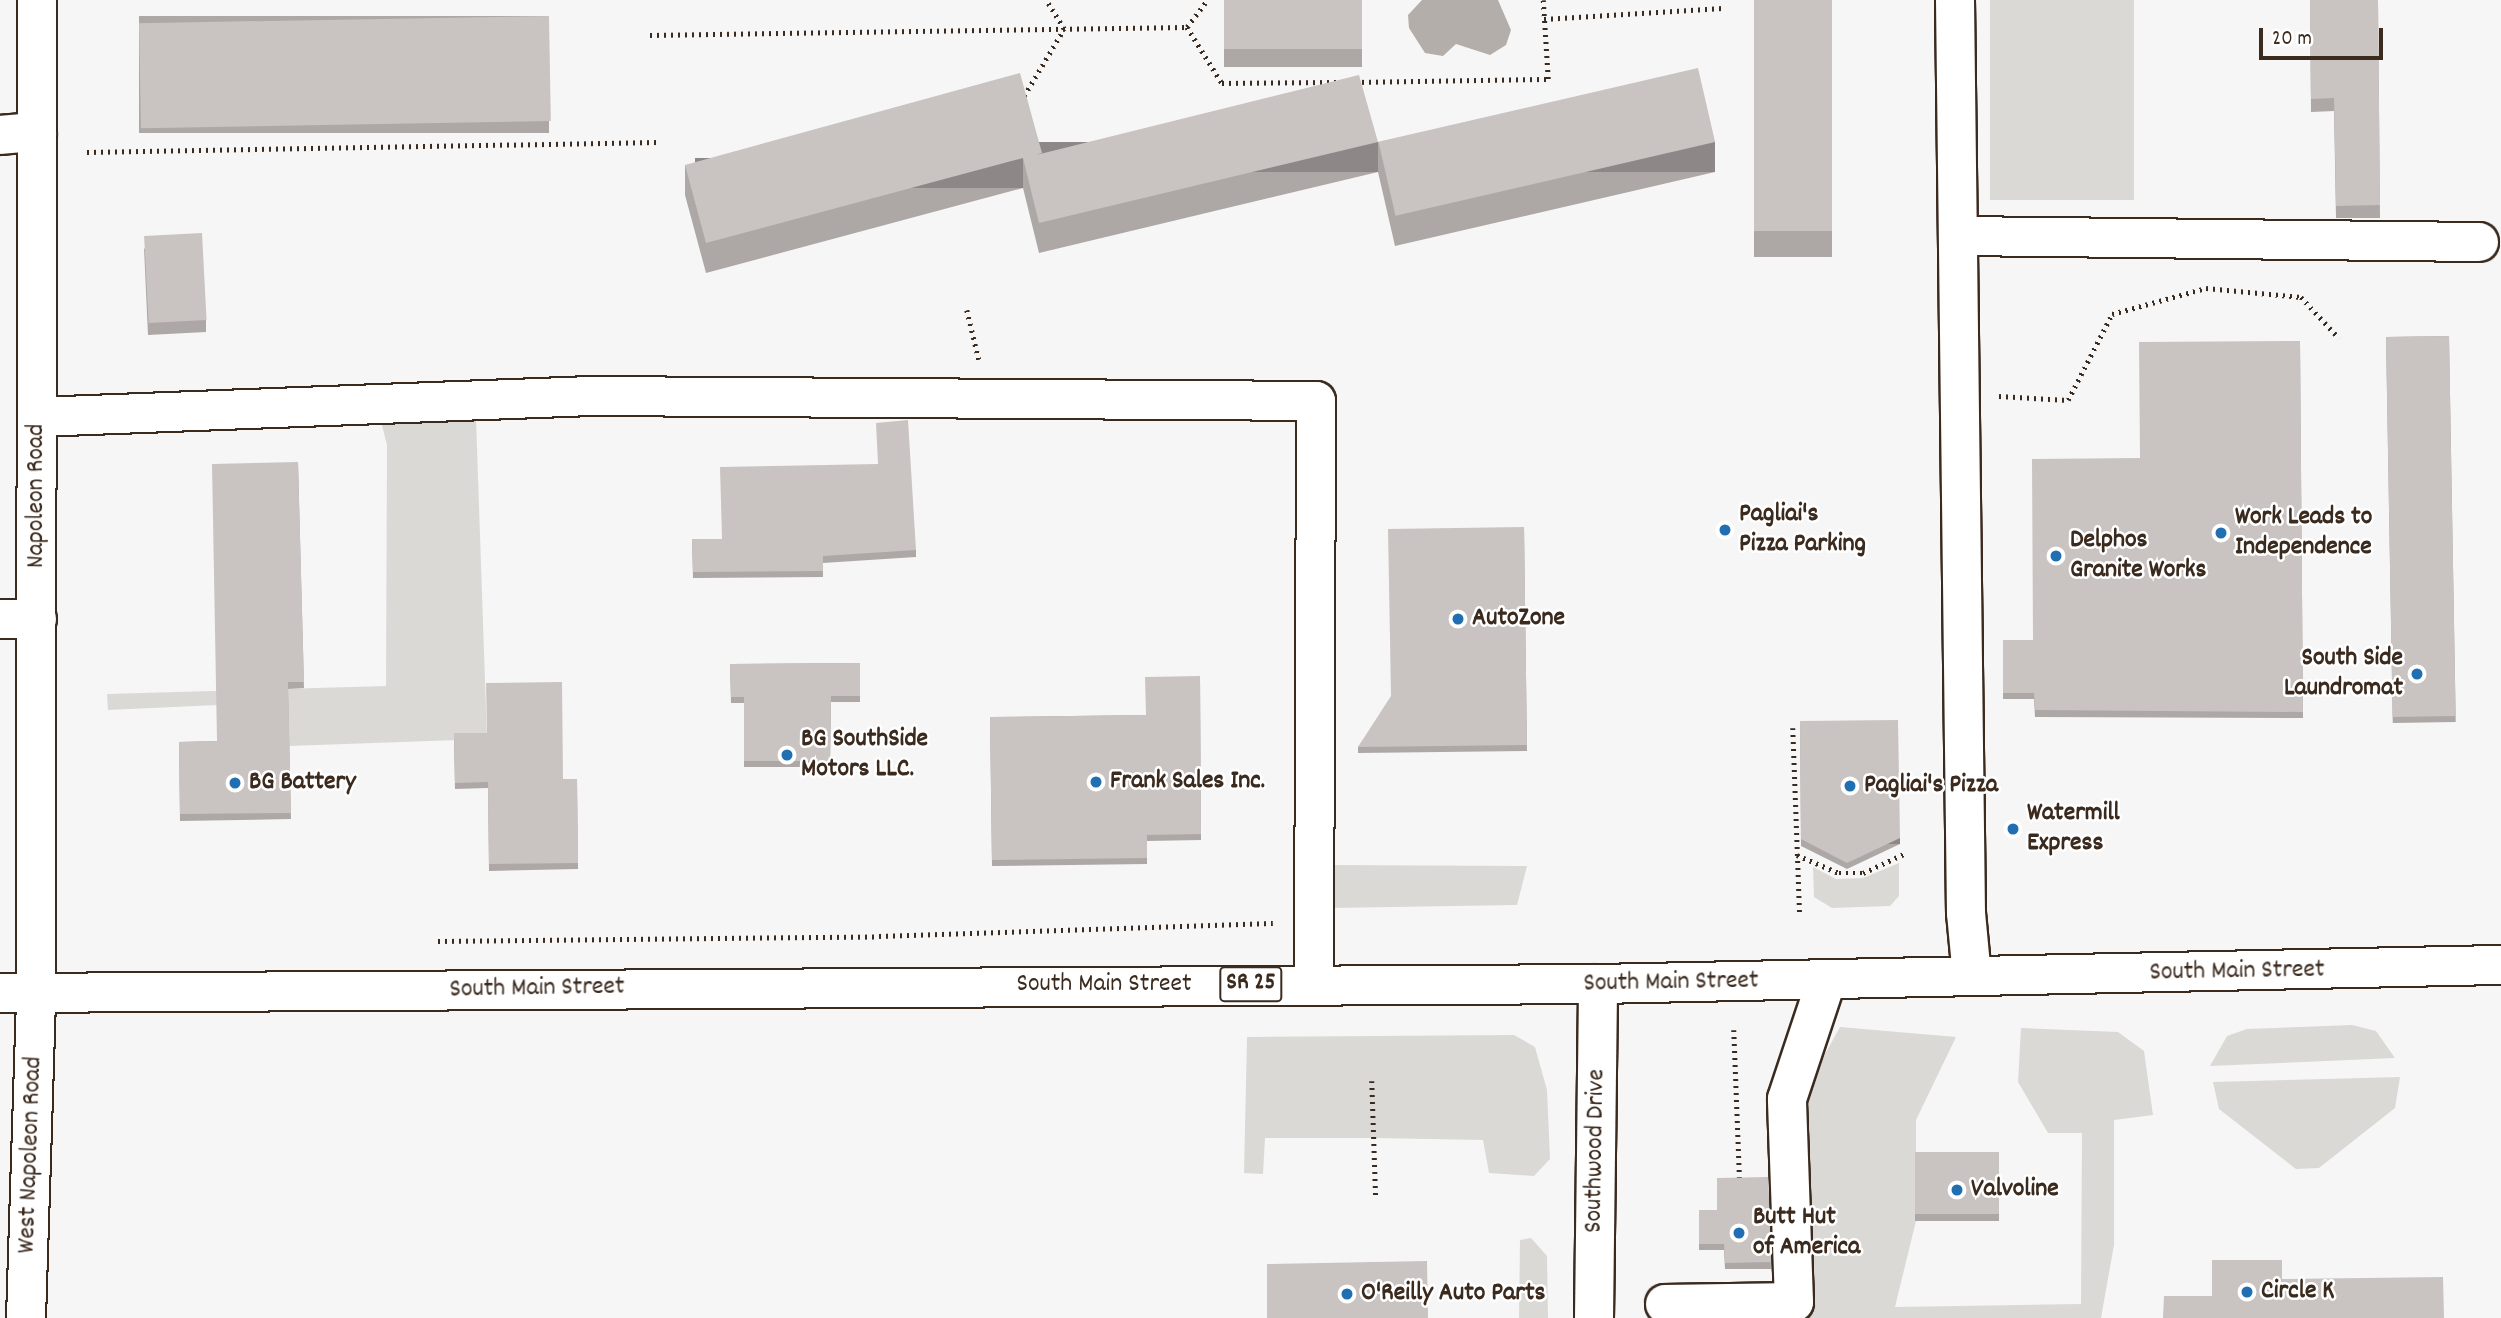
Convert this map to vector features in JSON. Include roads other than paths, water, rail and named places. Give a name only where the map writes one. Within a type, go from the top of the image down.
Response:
[{"type":"main road","name":"Napoleon Road","points":[[18,993],[18,619],[37,417],[19,134],[37,0]]},
{"type":"main road","points":[[1955,0],[1966,913],[1972,976]]},
{"type":"main road","points":[[1958,236],[2479,242]]},
{"type":"main road","points":[[37,417],[590,396],[1316,401],[1314,984]]},
{"type":"main road","name":"South Main Street","points":[[18,993],[1314,984],[1598,985],[2501,965]]},
{"type":"main road","points":[[1665,1304],[1794,1302],[1787,1099],[1827,979]]},
{"type":"main road","name":"Southwood Drive","points":[[1594,1318],[1598,985]]},
{"type":"main road","name":"West Napoleon Road","points":[[18,993],[26,1318]]},
{"type":"place","name":"Pagliai's Pizza Parking","points":[[1725,530]]},
{"type":"place","name":"Work Leads to Independence","points":[[2221,533]]},
{"type":"place","name":"Delphos Granite Works","points":[[2056,556]]},
{"type":"place","name":"AutoZone","points":[[1458,619]]},
{"type":"place","name":"South Side Laundromat","points":[[2417,674]]},
{"type":"place","name":"BG SouthSide Motors LLC.","points":[[787,755]]},
{"type":"place","name":"Frank Sales Inc.","points":[[1096,782]]},
{"type":"place","name":"BG Battery","points":[[235,783]]},
{"type":"place","name":"Pagliai's Pizza","points":[[1850,786]]},
{"type":"place","name":"Watermill Express","points":[[2013,829]]},
{"type":"place","name":"Valvoline","points":[[1957,1190]]},
{"type":"place","name":"Butt Hut of America","points":[[1739,1233]]},
{"type":"place","name":"Circle K","points":[[2247,1292]]},
{"type":"place","name":"O'Reilly Auto Parts","points":[[1347,1294]]}]
